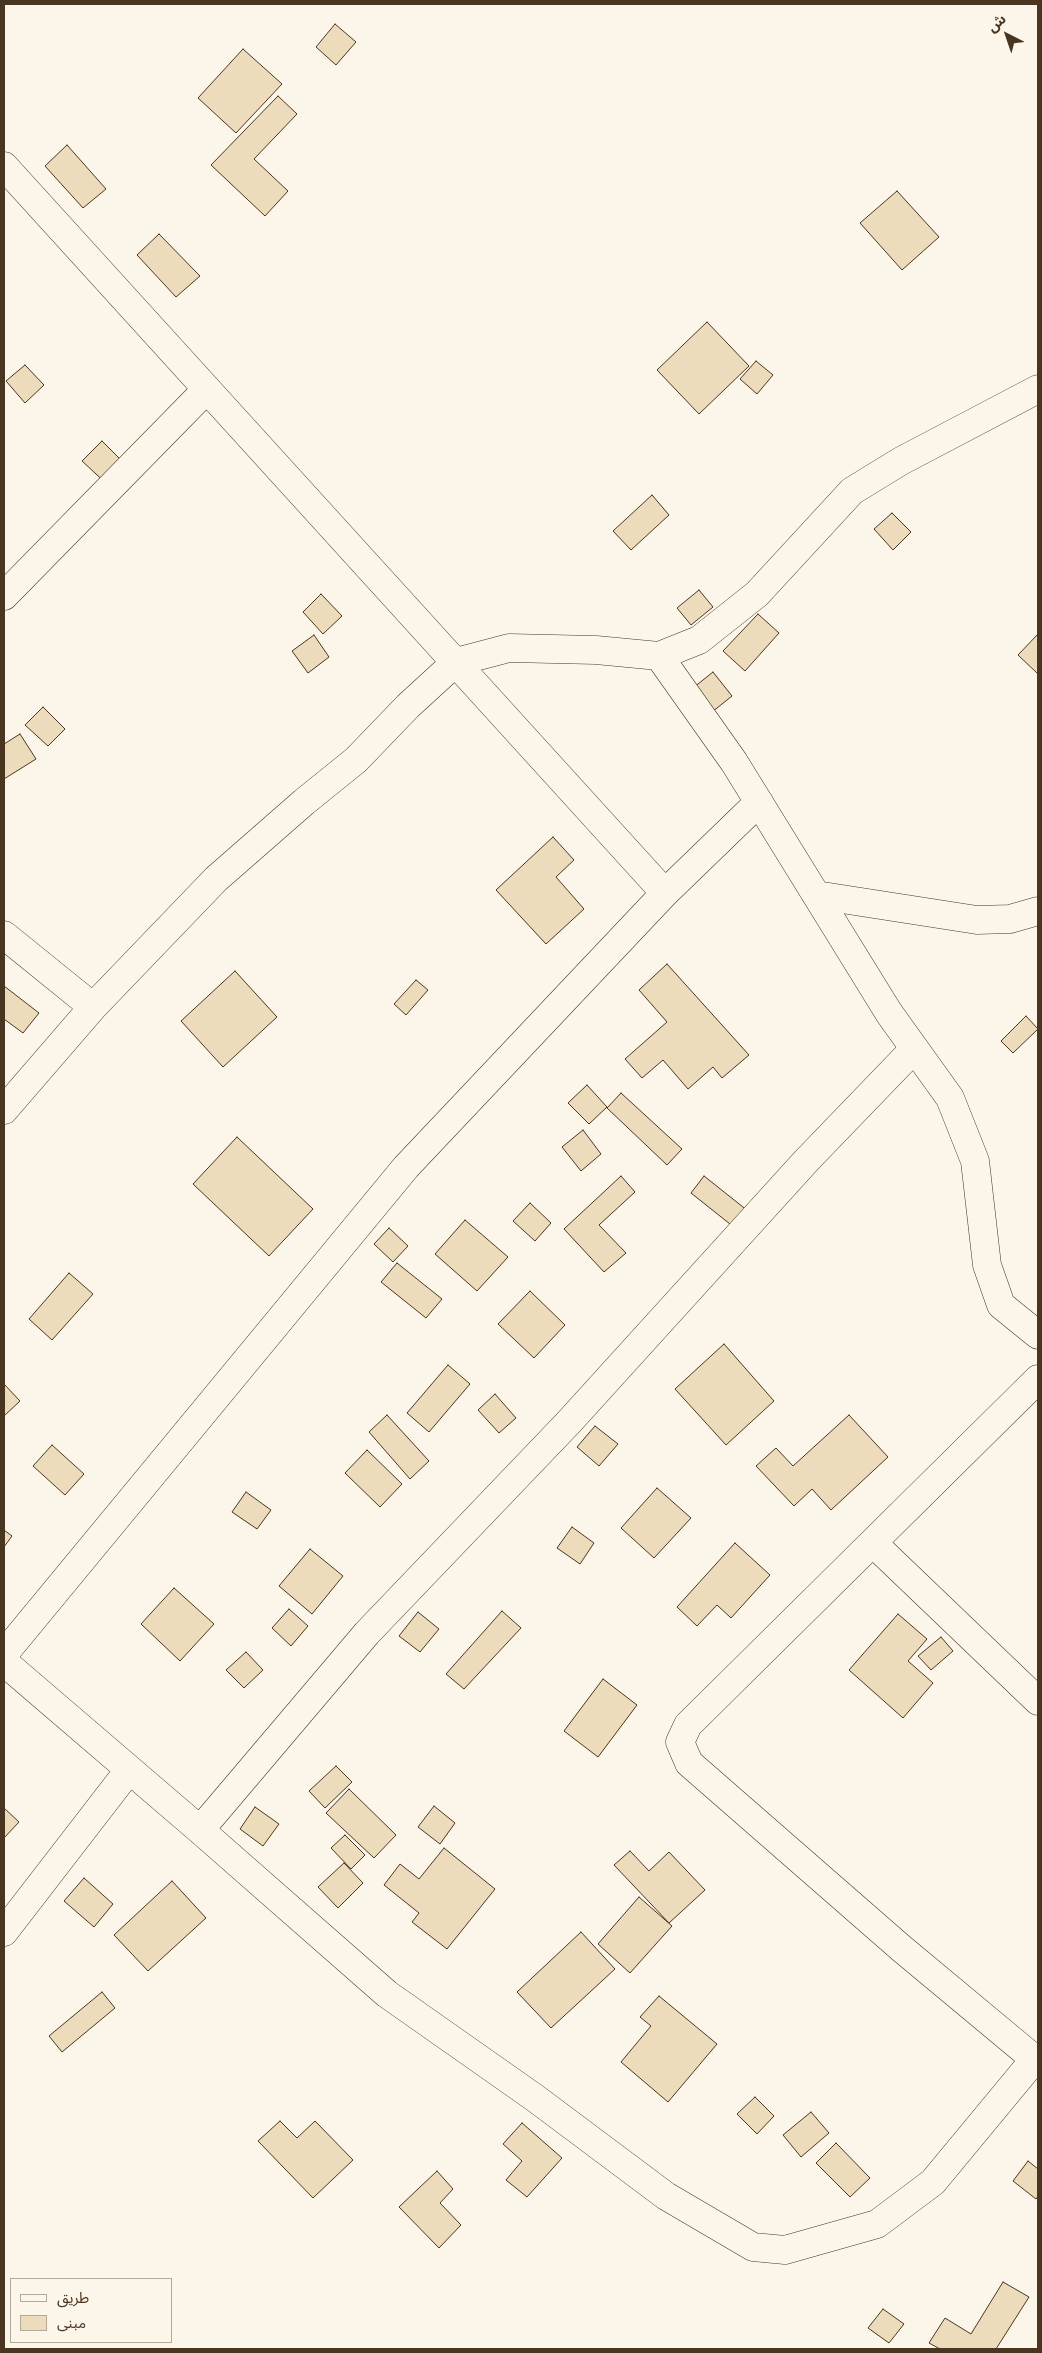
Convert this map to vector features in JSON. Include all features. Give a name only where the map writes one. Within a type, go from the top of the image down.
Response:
[{"type":"street","points":[[4,166],[664,893]]},
{"type":"street","points":[[4,596],[207,389]]},
{"type":"street","points":[[4,1110],[92,1007],[216,879],[304,802],[356,760],[408,706],[456,662],[509,648],[596,650],[659,656],[699,640],[757,594],[852,491],[901,461],[1038,389]]},
{"type":"street","points":[[659,656],[734,762],[889,1013],[950,1098],[975,1161],[987,1265],[1002,1305],[1038,1335]]},
{"type":"street","points":[[4,1654],[406,1167],[664,893],[760,802]]},
{"type":"street","points":[[816,895],[977,920],[1010,919],[1038,911]]},
{"type":"street","points":[[4,935],[92,1007]]},
{"type":"street","points":[[200,1830],[367,1633],[569,1422],[806,1161],[914,1049]]},
{"type":"street","points":[[4,1662],[387,1994],[535,2098],[666,2196],[754,2247],[785,2250],[877,2224],[933,2182],[1036,2061],[901,1948],[689,1763],[680,1742],[688,1725],[1038,1379]]},
{"type":"street","points":[[873,1543],[1038,1701]]},
{"type":"street","points":[[4,1932],[129,1770]]},
{"type":"building","points":[[335,24],[356,42],[336,65],[316,47]]},
{"type":"building","points":[[243,49],[282,84],[236,133],[198,98]]},
{"type":"building","points":[[278,96],[297,114],[254,159],[288,191],[265,216],[211,165]]},
{"type":"building","points":[[67,145],[106,189],[83,208],[45,166]]},
{"type":"building","points":[[897,191],[939,237],[902,270],[860,223]]},
{"type":"building","points":[[159,234],[200,276],[176,297],[137,255]]},
{"type":"building","points":[[707,322],[749,366],[699,414],[657,370]]},
{"type":"building","points":[[756,361],[773,375],[757,394],[740,379]]},
{"type":"building","points":[[25,365],[44,385],[25,403],[6,381]]},
{"type":"building","points":[[102,441],[129,468],[110,487],[82,461]]},
{"type":"building","points":[[652,495],[669,515],[631,550],[613,531]]},
{"type":"building","points":[[892,513],[911,532],[893,550],[874,529]]},
{"type":"building","points":[[699,590],[713,607],[691,625],[677,608]]},
{"type":"building","points":[[321,594],[342,616],[323,634],[303,612]]},
{"type":"building","points":[[758,614],[779,633],[745,671],[723,651]]},
{"type":"building","points":[[1038,634],[1038,674],[1018,655]]},
{"type":"building","points":[[314,635],[329,657],[308,673],[292,651]]},
{"type":"building","points":[[713,672],[732,696],[712,712],[693,688]]},
{"type":"building","points":[[43,707],[65,729],[48,746],[25,725]]},
{"type":"building","points":[[20,734],[36,759],[4,779],[4,744]]},
{"type":"building","points":[[553,837],[574,860],[556,877],[584,909],[546,944],[496,890]]},
{"type":"building","points":[[667,964],[749,1055],[722,1078],[713,1067],[688,1089],[663,1060],[642,1078],[625,1059],[667,1022],[639,990]]},
{"type":"building","points":[[235,971],[277,1017],[223,1067],[181,1021]]},
{"type":"building","points":[[416,980],[428,990],[406,1015],[394,1004]]},
{"type":"building","points":[[4,986],[39,1013],[23,1033],[4,1019]]},
{"type":"building","points":[[1026,1016],[1038,1029],[1013,1053],[1001,1041]]},
{"type":"building","points":[[587,1085],[607,1107],[589,1124],[568,1103]]},
{"type":"building","points":[[621,1093],[682,1149],[667,1165],[607,1108]]},
{"type":"building","points":[[583,1130],[601,1154],[581,1171],[562,1147]]},
{"type":"building","points":[[237,1137],[313,1209],[269,1256],[193,1184]]},
{"type":"building","points":[[621,1176],[635,1192],[599,1225],[626,1253],[604,1272],[564,1229]]},
{"type":"building","points":[[704,1176],[748,1211],[735,1228],[691,1193]]},
{"type":"building","points":[[530,1203],[551,1223],[535,1241],[513,1221]]},
{"type":"building","points":[[465,1220],[508,1257],[477,1291],[435,1254]]},
{"type":"building","points":[[389,1228],[408,1246],[393,1262],[374,1244]]},
{"type":"building","points":[[397,1263],[442,1299],[426,1318],[381,1282]]},
{"type":"building","points":[[69,1273],[93,1294],[52,1340],[29,1319]]},
{"type":"building","points":[[530,1291],[565,1325],[534,1358],[498,1324]]},
{"type":"building","points":[[724,1344],[774,1401],[726,1445],[675,1389]]},
{"type":"building","points":[[448,1365],[470,1384],[429,1432],[407,1413]]},
{"type":"building","points":[[4,1384],[20,1401],[4,1416]]},
{"type":"building","points":[[495,1394],[516,1418],[499,1433],[478,1410]]},
{"type":"building","points":[[387,1415],[429,1461],[410,1479],[369,1432]]},
{"type":"building","points":[[849,1415],[888,1457],[831,1510],[812,1489],[794,1506],[756,1466],[776,1448],[793,1466]]},
{"type":"building","points":[[595,1426],[618,1444],[599,1466],[577,1447]]},
{"type":"building","points":[[52,1445],[84,1474],[65,1495],[33,1466]]},
{"type":"building","points":[[367,1450],[402,1484],[380,1507],[345,1473]]},
{"type":"building","points":[[657,1488],[691,1518],[654,1558],[621,1528]]},
{"type":"building","points":[[246,1492],[271,1510],[257,1529],[232,1512]]},
{"type":"building","points":[[572,1527],[594,1543],[580,1564],[557,1548]]},
{"type":"building","points":[[4,1530],[12,1536],[4,1547]]},
{"type":"building","points":[[735,1543],[770,1575],[731,1618],[717,1605],[697,1626],[677,1607]]},
{"type":"building","points":[[310,1549],[343,1576],[312,1614],[279,1586]]},
{"type":"building","points":[[174,1588],[214,1624],[180,1661],[141,1624]]},
{"type":"building","points":[[289,1609],[308,1626],[291,1646],[272,1628]]},
{"type":"building","points":[[502,1611],[521,1628],[464,1689],[446,1674]]},
{"type":"building","points":[[418,1612],[439,1629],[420,1652],[399,1636]]},
{"type":"building","points":[[898,1614],[927,1639],[908,1661],[933,1683],[903,1718],[849,1670]]},
{"type":"building","points":[[941,1637],[953,1651],[931,1670],[918,1656]]},
{"type":"building","points":[[246,1652],[263,1670],[244,1688],[226,1670]]},
{"type":"building","points":[[603,1679],[637,1705],[598,1757],[564,1731]]},
{"type":"building","points":[[336,1766],[352,1782],[325,1808],[309,1791]]},
{"type":"building","points":[[349,1789],[396,1835],[374,1858],[326,1813]]},
{"type":"building","points":[[434,1806],[455,1823],[440,1844],[418,1827]]},
{"type":"building","points":[[255,1807],[279,1824],[263,1846],[240,1829]]},
{"type":"building","points":[[4,1808],[19,1822],[4,1838]]},
{"type":"building","points":[[345,1835],[365,1855],[351,1869],[331,1848]]},
{"type":"building","points":[[444,1848],[495,1889],[447,1949],[412,1922],[419,1913],[384,1885],[400,1864],[419,1879]]},
{"type":"building","points":[[630,1851],[649,1871],[669,1852],[705,1890],[669,1923],[614,1865]]},
{"type":"building","points":[[344,1863],[363,1883],[338,1908],[318,1887]]},
{"type":"building","points":[[84,1878],[113,1904],[94,1927],[64,1901]]},
{"type":"building","points":[[172,1881],[206,1918],[148,1971],[114,1935]]},
{"type":"building","points":[[639,1897],[672,1926],[630,1973],[598,1944]]},
{"type":"building","points":[[581,1932],[615,1969],[551,2028],[517,1992]]},
{"type":"building","points":[[102,1992],[115,2008],[62,2052],[49,2036]]},
{"type":"building","points":[[659,1996],[717,2044],[668,2102],[621,2062],[651,2026],[640,2017]]},
{"type":"building","points":[[755,2097],[774,2116],[757,2134],[737,2114]]},
{"type":"building","points":[[811,2112],[829,2133],[801,2157],[783,2135]]},
{"type":"building","points":[[280,2121],[297,2138],[315,2121],[353,2160],[313,2198],[258,2141]]},
{"type":"building","points":[[522,2123],[562,2158],[527,2197],[506,2180],[522,2161],[503,2144]]},
{"type":"building","points":[[836,2143],[870,2178],[850,2197],[816,2163]]},
{"type":"building","points":[[1028,2161],[1038,2169],[1038,2196],[1036,2199],[1013,2181]]},
{"type":"building","points":[[437,2171],[453,2189],[440,2203],[461,2225],[439,2248],[399,2207]]},
{"type":"building","points":[[1003,2282],[1029,2297],[996,2349],[940,2349],[929,2343],[945,2318],[971,2334]]},
{"type":"building","points":[[883,2309],[904,2324],[889,2343],[868,2328]]}]
